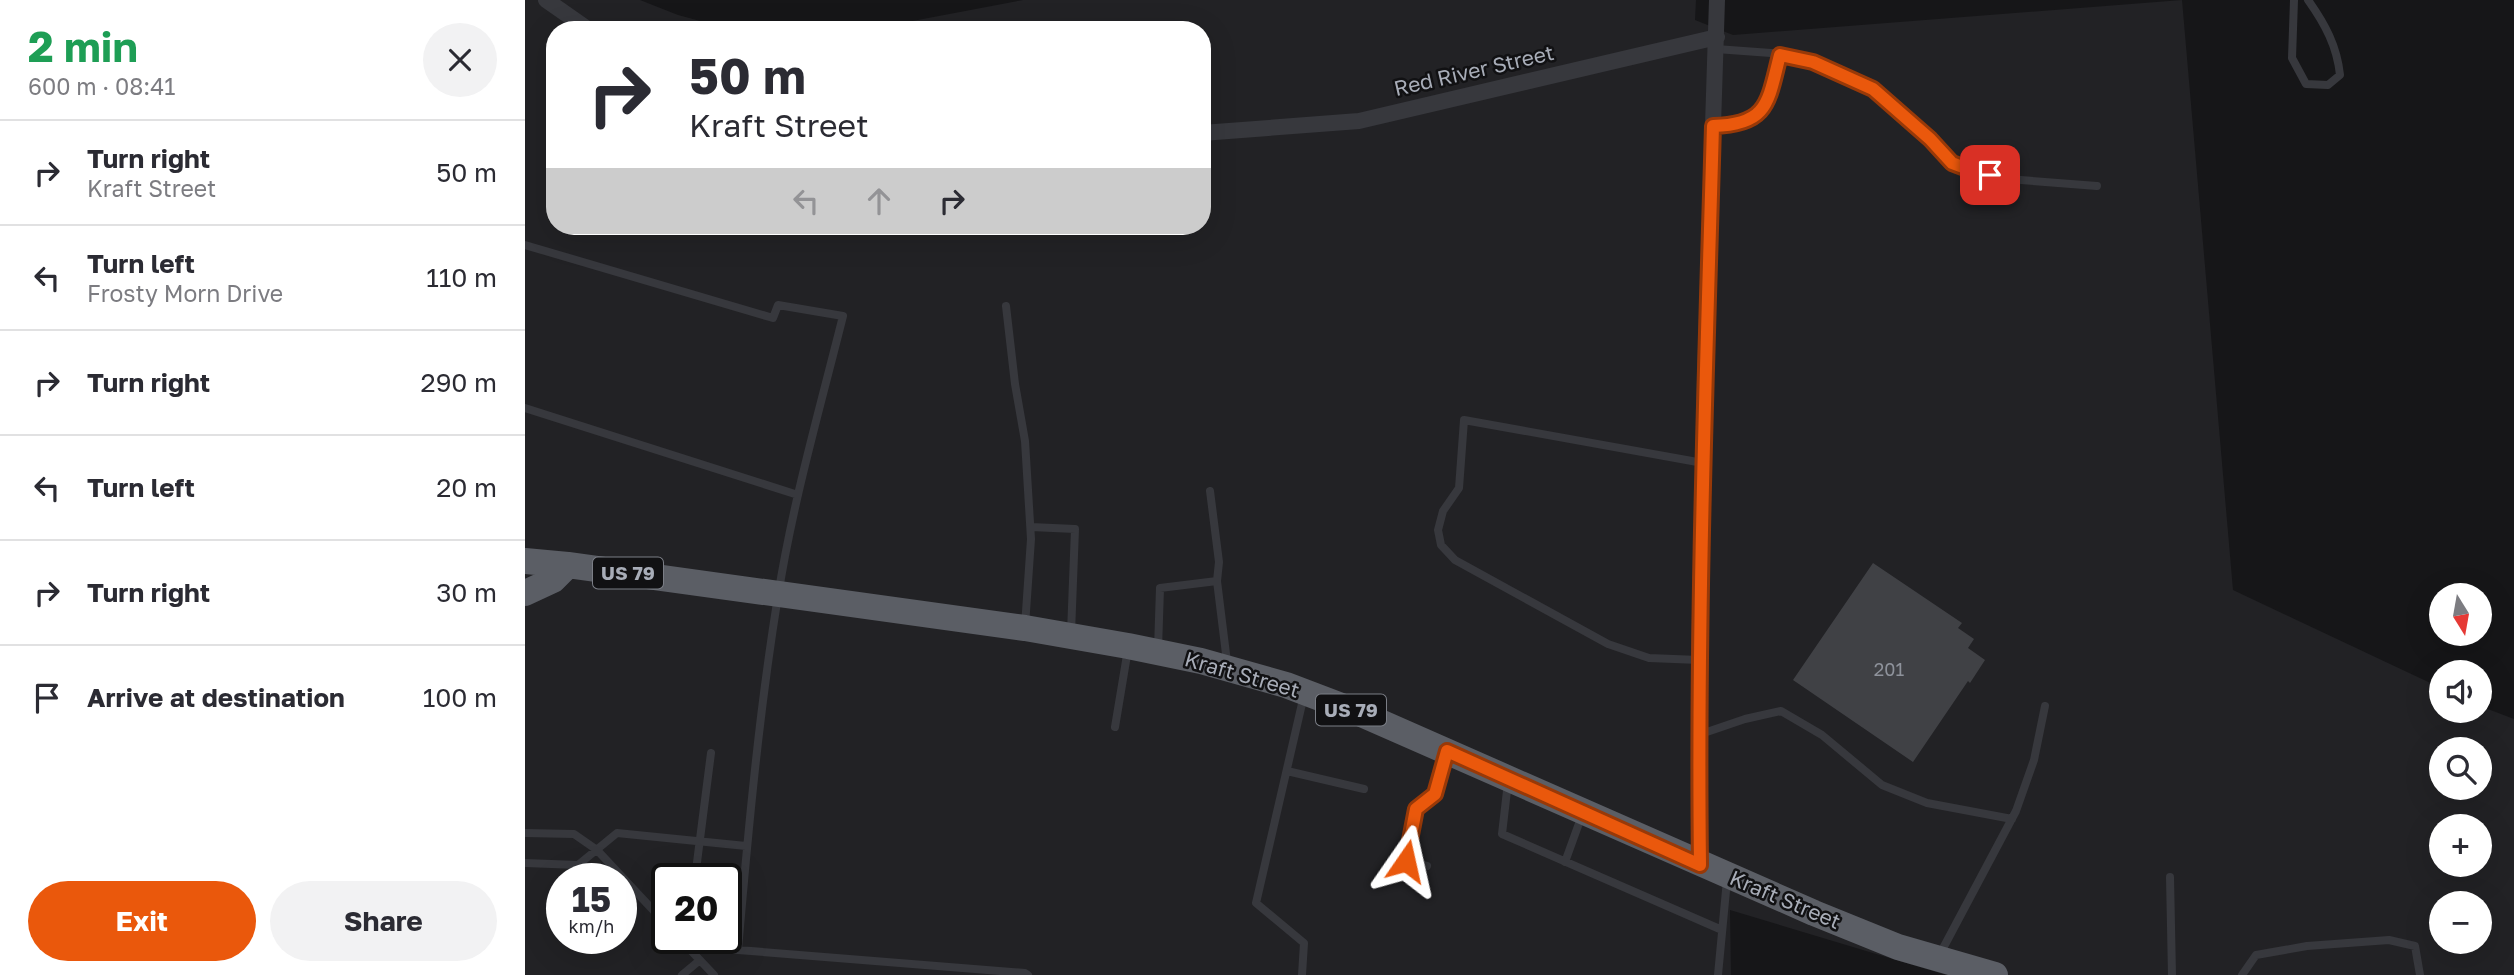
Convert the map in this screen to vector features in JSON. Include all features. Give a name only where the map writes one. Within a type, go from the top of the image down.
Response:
[{"type":"highway","points":[[525,542],[568,565]]},
{"type":"highway","name":"Kraft Street","points":[[525,561],[1024,628],[1158,652],[1228,669],[1305,693],[1447,751],[1700,865],[1838,923],[1937,960],[1995,975]]},
{"type":"highway","name":"US 79","points":[[525,593],[553,580],[568,565]]},
{"type":"street","points":[[546,0],[576,21]]},
{"type":"street","points":[[1700,865],[1699,660],[1717,0]]},
{"type":"street","name":"Red River Street","points":[[1211,132],[1359,121],[1716,43]]},
{"type":"lane","points":[[2294,0],[2292,58],[2306,84],[2328,85],[2340,75],[2338,55],[2325,23],[2308,0]]},
{"type":"lane","points":[[1716,43],[1813,62],[1873,89],[1930,139],[1952,163],[1973,171],[2008,179],[2097,186]]},
{"type":"lane","points":[[1713,126],[1735,126],[1759,116],[1769,96],[1780,55]]},
{"type":"lane","points":[[525,245],[773,318],[778,305],[843,316],[798,495],[778,594],[746,846],[742,898]]},
{"type":"lane","points":[[1006,306],[1025,442],[1031,527],[1024,628]]},
{"type":"lane","points":[[525,408],[798,495]]},
{"type":"lane","points":[[1699,660],[1649,658],[1608,644],[1455,561],[1441,545],[1438,530],[1443,511],[1459,488],[1464,420],[1703,463]]},
{"type":"lane","points":[[1210,491],[1228,669]]},
{"type":"lane","points":[[1031,527],[1075,529],[1071,636]]},
{"type":"lane","points":[[1158,652],[1160,588],[1217,581]]},
{"type":"lane","points":[[1115,727],[1128,646]]},
{"type":"lane","points":[[1301,975],[1304,943],[1256,904],[1305,693]]},
{"type":"lane","points":[[1937,960],[2012,819],[2034,760],[2045,706]]},
{"type":"lane","points":[[1698,735],[1745,719],[1781,711],[1822,735],[1882,785],[1927,803],[2012,819]]},
{"type":"lane","points":[[1427,866],[1406,861],[1416,809],[1435,794],[1447,751]]},
{"type":"lane","points":[[697,863],[711,753]]},
{"type":"lane","points":[[1287,771],[1364,789]]},
{"type":"lane","points":[[1508,779],[1502,834],[1722,930]]},
{"type":"lane","points":[[1565,862],[1583,812]]},
{"type":"lane","points":[[525,833],[574,834],[597,850],[651,908]]},
{"type":"lane","points":[[525,863],[578,865],[617,833],[746,846]]},
{"type":"lane","points":[[1718,975],[1727,876]]},
{"type":"lane","points":[[2170,877],[2172,975]]},
{"type":"lane","points":[[2242,975],[2256,955],[2307,946],[2389,940],[2415,946],[2420,975]]},
{"type":"lane","points":[[742,950],[1028,975]]},
{"type":"lane","points":[[696,954],[714,975]]},
{"type":"lane","points":[[682,975],[700,960]]},
{"type":"shaded area","points":[[525,0],[640,0],[700,21],[546,21],[546,235],[1211,235],[1211,21],[912,21],[1023,0],[1696,0],[1695,20],[1733,35],[2182,0],[2233,590],[2429,682],[2429,723],[2492,723],[2492,711],[2514,719],[2514,975],[1946,975],[1730,910],[1731,975],[525,975]]},
{"type":"building","points":[[1873,563],[1962,623],[1958,628],[1974,639],[1968,648],[1985,660],[1913,762],[1793,680]]},
{"type":"route","points":[[1406,861],[1416,809],[1435,794],[1447,751],[1700,865],[1698,735],[1713,126],[1735,126],[1759,116],[1769,96],[1780,55],[1813,62],[1873,89],[1930,139],[1952,163],[1990,175]]}]
